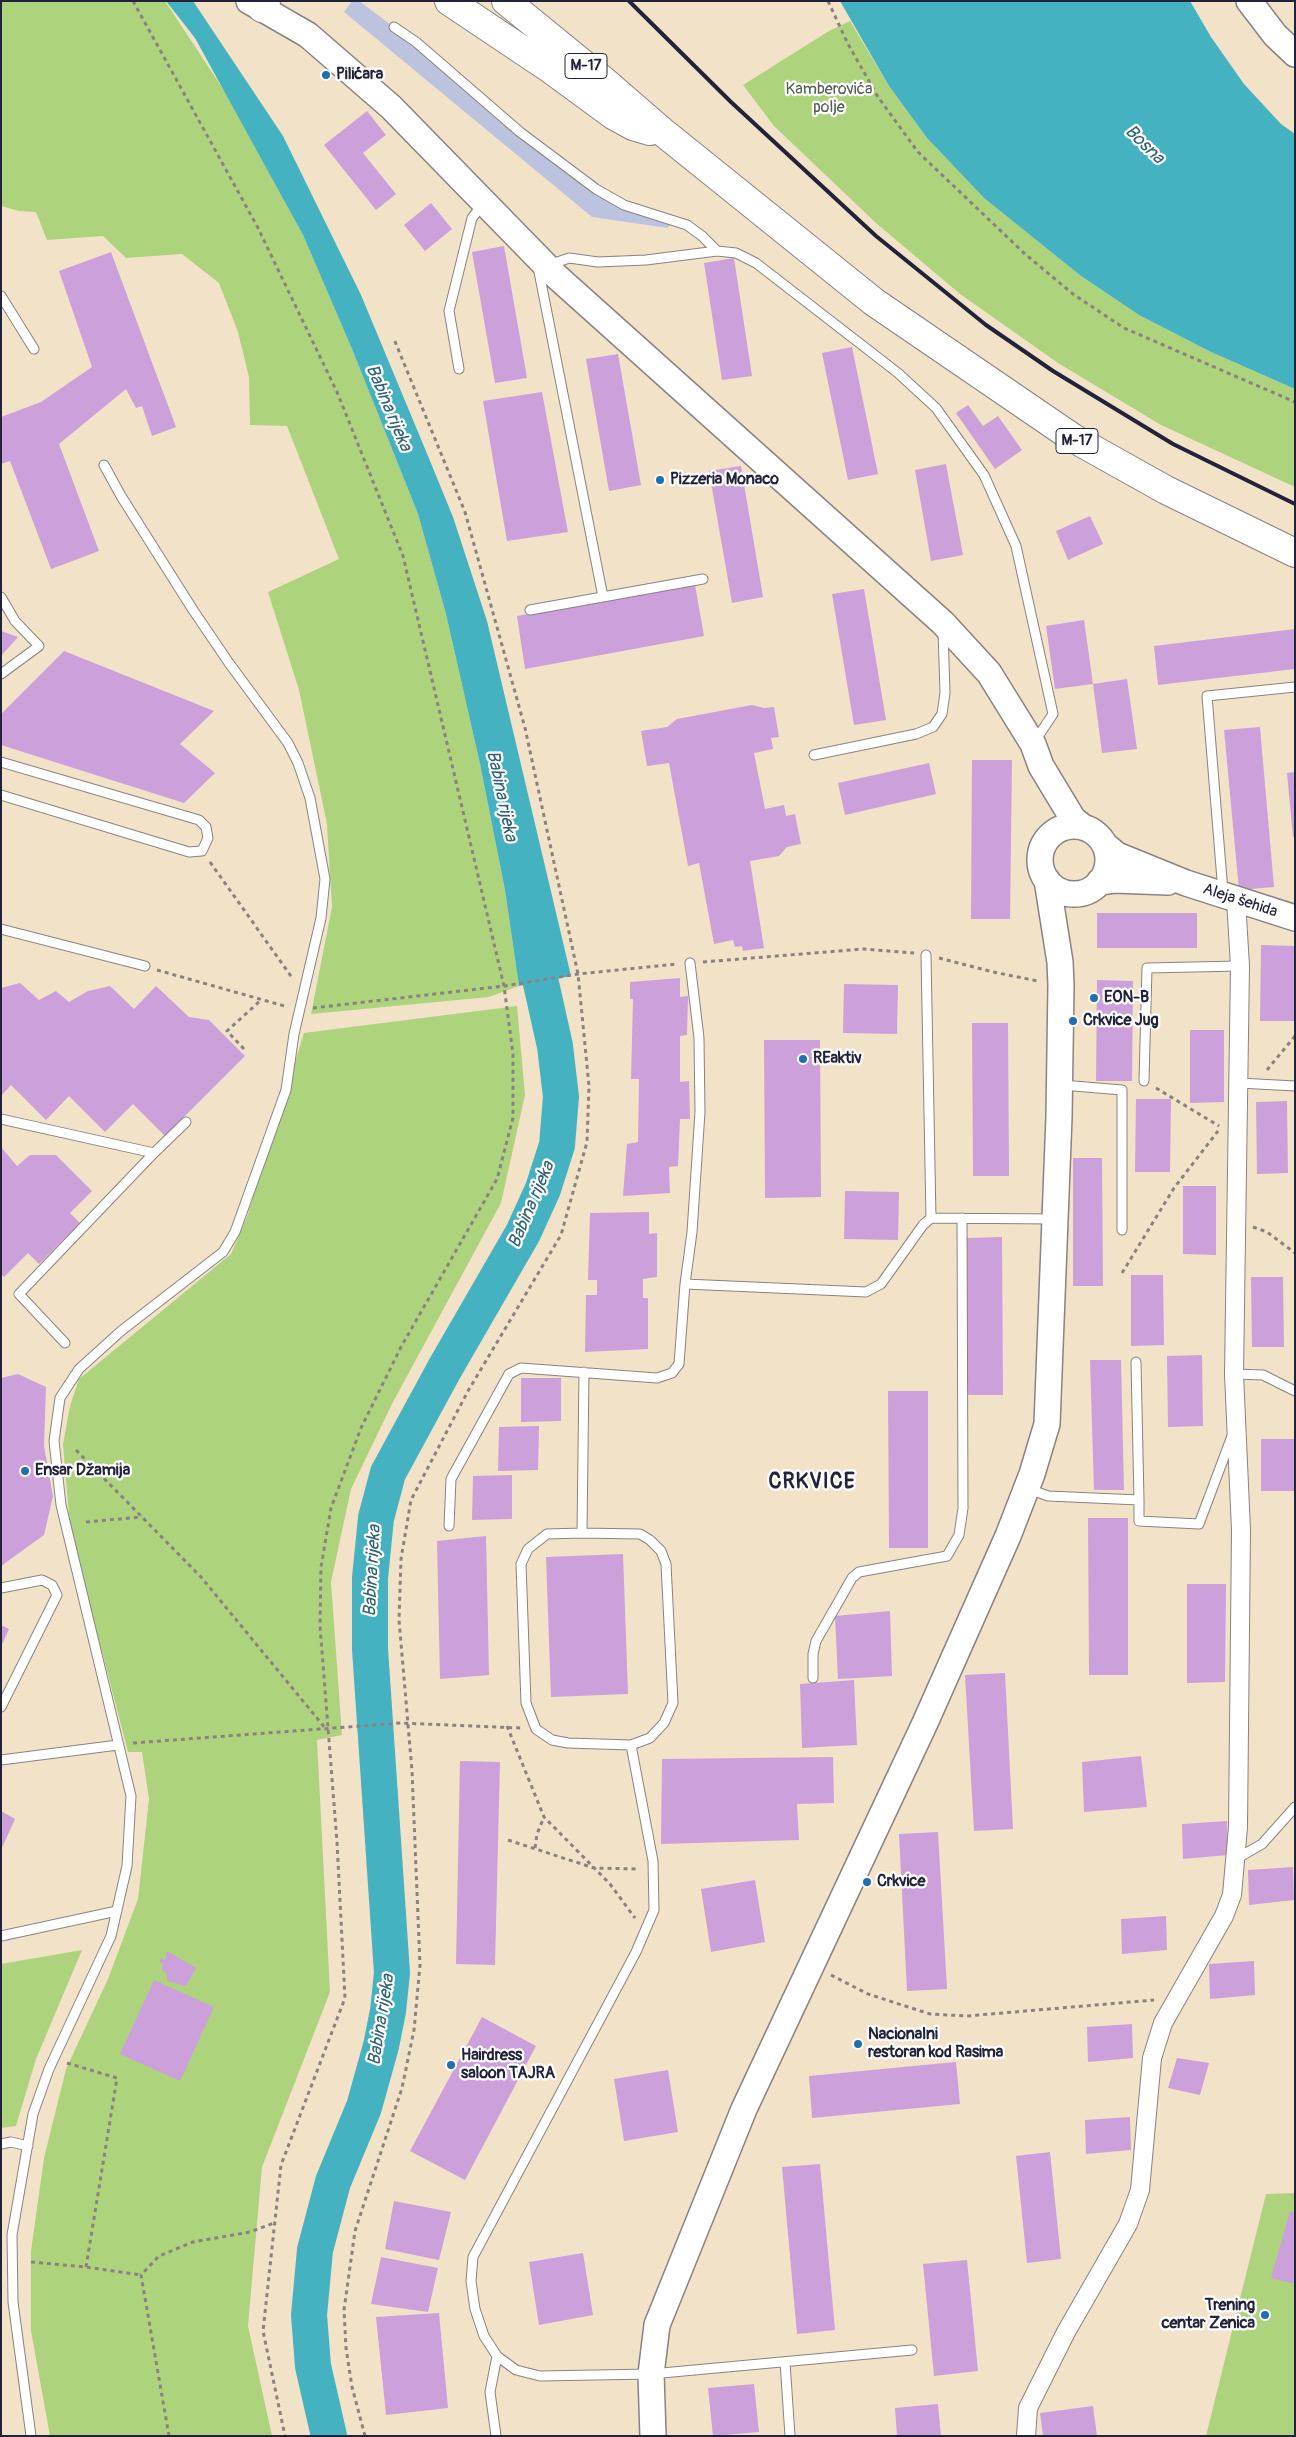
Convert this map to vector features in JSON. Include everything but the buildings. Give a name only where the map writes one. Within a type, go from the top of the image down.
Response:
[{"type":"highway","points":[[449,1],[549,68],[614,116],[633,126],[664,133]]},
{"type":"highway","name":"M-17","points":[[506,1],[664,133],[874,302],[1064,433],[1166,490],[1295,554]]},
{"type":"highway","points":[[534,1],[627,79],[653,108],[664,133]]},
{"type":"main road","points":[[1250,1],[1275,35],[1295,54]]},
{"type":"main road","points":[[259,3],[308,35],[391,108],[483,204],[546,266],[943,623],[989,673],[1073,819],[1096,834],[1105,845],[1108,864],[1093,887],[1074,906],[1065,926],[1060,973],[1055,1219],[1046,1424],[1027,1488],[1008,1536],[925,1723],[744,2108],[657,2326],[651,2374],[653,2436]]},
{"type":"main road","points":[[1037,754],[1048,806],[1048,838]]},
{"type":"main road","points":[[1060,973],[1046,880],[1040,859],[1042,848],[1048,838],[1064,827],[1083,827]]},
{"type":"main road","name":"Aleja šehida","points":[[1105,845],[1117,855],[1186,883],[1295,918]]},
{"type":"main road","points":[[1046,880],[1055,888],[1076,894],[1093,887]]},
{"type":"main road","name":"Aleja šehida","points":[[1093,887],[1114,880],[1186,883]]},
{"type":"street","points":[[1026,2436],[1028,2408],[1066,2332],[1128,2224],[1140,2190],[1152,2058],[1163,2023],[1224,1916],[1232,1895],[1238,1827],[1241,1530],[1234,1374],[1237,1220],[1247,1083],[1240,966],[1230,898]]},
{"type":"lane","points":[[394,27],[416,42],[520,132],[596,188],[624,205],[687,225],[702,236],[717,251]]},
{"type":"lane","points":[[459,369],[449,311],[472,218],[483,204]]},
{"type":"lane","points":[[603,597],[540,272],[546,266],[569,258],[598,262],[646,260],[717,251],[736,253],[756,263],[898,373],[936,408],[984,475],[1016,546],[1053,714],[1037,754]]},
{"type":"lane","points":[[1,296],[34,349]]},
{"type":"lane","points":[[31,2436],[13,2302],[12,2235],[33,2114],[53,2059],[111,1936],[127,1866],[132,1796],[61,1505],[54,1441],[60,1398],[79,1368],[122,1331],[223,1252],[235,1232],[286,1090],[300,1010],[321,918],[325,879],[310,798],[298,763],[288,743],[229,664],[193,610],[120,496],[104,465]]},
{"type":"lane","points":[[530,610],[703,580]]},
{"type":"lane","points":[[1,597],[15,620],[39,646],[1,674]]},
{"type":"lane","points":[[814,755],[916,734],[932,727],[942,714],[945,693],[943,623]]},
{"type":"lane","points":[[1230,898],[1207,696],[1295,687]]},
{"type":"lane","points":[[1,762],[199,820],[206,827],[208,838],[202,851],[189,852],[1,796]]},
{"type":"lane","points":[[1,928],[145,966]]},
{"type":"lane","points":[[926,955],[931,1218]]},
{"type":"lane","points":[[449,1526],[450,1479],[509,1374],[521,1368],[657,1378],[672,1373],[679,1364],[685,1284],[692,1232],[700,1112],[699,1038],[690,963]]},
{"type":"lane","points":[[1144,1081],[1147,968],[1240,966]]},
{"type":"lane","points":[[1247,1083],[1295,1086]]},
{"type":"lane","points":[[1059,1085],[1122,1090],[1122,1230]]},
{"type":"lane","points":[[1,1119],[154,1153]]},
{"type":"lane","points":[[65,1343],[19,1294],[186,1122]]},
{"type":"lane","points":[[685,1284],[866,1292],[881,1284],[923,1225],[931,1218],[1055,1219]]},
{"type":"lane","points":[[813,1678],[813,1654],[816,1640],[852,1578],[860,1572],[947,1556],[959,1535],[963,1508],[962,1218]]},
{"type":"lane","points":[[1136,1362],[1139,1521],[1199,1524],[1237,1425]]},
{"type":"lane","points":[[582,1533],[584,1372]]},
{"type":"lane","points":[[1234,1374],[1262,1375],[1292,1386]]},
{"type":"lane","points":[[1027,1488],[1048,1496],[1139,1500]]},
{"type":"lane","points":[[547,1534],[640,1534],[650,1540],[661,1551],[666,1564],[673,1703],[664,1723],[650,1738],[631,1745],[568,1743],[552,1740],[536,1729],[526,1703],[521,1564],[528,1549],[547,1534]]},
{"type":"lane","points":[[1,1588],[42,1580],[52,1585],[57,1595],[1,1707]]},
{"type":"lane","points":[[1,1760],[118,1744]]},
{"type":"lane","points":[[631,1745],[654,1870],[654,1910],[632,1960],[473,2256],[471,2281],[475,2309],[484,2336],[497,2356],[516,2370],[540,2376],[651,2374],[912,2350]]},
{"type":"lane","points":[[1235,1860],[1262,1844],[1295,1808]]},
{"type":"lane","points":[[1,1936],[117,1911]]},
{"type":"lane","points":[[1,2144],[11,2142],[28,2146]]},
{"type":"lane","points":[[496,2436],[490,2392],[497,2356]]},
{"type":"lane","points":[[785,2362],[790,2436]]},
{"type":"path","points":[[133,1],[256,226],[337,392],[403,556],[504,986],[513,1054],[513,1118],[498,1179],[401,1347],[361,1428],[331,1508],[321,1567],[320,1616],[337,1842],[345,1998],[281,2165],[263,2332],[285,2436]]},
{"type":"path","points":[[828,1],[848,44],[878,97],[918,152],[1026,254],[1073,294],[1124,328],[1295,402]]},
{"type":"path","points":[[365,2436],[351,2380],[346,2348],[344,2310],[355,2231],[402,2088],[414,2030],[420,1965],[412,1771],[399,1620],[401,1559],[411,1500],[468,1391],[561,1234],[587,1142],[589,1086],[578,974],[525,728],[465,512],[394,338]]},
{"type":"path","points":[[202,851],[304,994]]},
{"type":"path","points":[[145,966],[260,1001],[300,1010],[504,986],[578,974],[778,954],[863,949],[926,955],[993,972],[1060,973]]},
{"type":"path","points":[[244,1048],[227,1031],[260,1001]]},
{"type":"path","points":[[1247,1083],[1295,1036]]},
{"type":"path","points":[[1122,1273],[1174,1188],[1222,1127],[1144,1081]]},
{"type":"path","points":[[1237,1220],[1267,1232],[1295,1253]]},
{"type":"path","points":[[76,1450],[201,1577],[327,1729]]},
{"type":"path","points":[[86,1522],[142,1517]]},
{"type":"path","points":[[118,1744],[401,1723],[507,1726],[536,1729]]},
{"type":"path","points":[[507,1726],[544,1817],[610,1884],[644,1934]]},
{"type":"path","points":[[535,1848],[537,1834],[544,1817]]},
{"type":"path","points":[[508,1840],[594,1868],[654,1870]]},
{"type":"path","points":[[811,1964],[868,1994],[930,2014],[967,2016],[1177,1998]]},
{"type":"path","points":[[53,2059],[117,2078],[86,2267]]},
{"type":"path","points":[[141,2275],[158,2256],[193,2242],[250,2232],[274,2223]]},
{"type":"path","points":[[31,2262],[141,2275]]},
{"type":"path","points":[[141,2275],[169,2436]]},
{"type":"shaded area","points":[[352,1],[359,1],[394,27],[596,189],[672,220],[668,228],[592,217],[344,12]]},
{"type":"green space","points":[[1,1],[165,1],[227,95],[303,235],[352,349],[418,514],[446,614],[480,764],[505,890],[519,986],[489,997],[311,1014],[332,907],[327,824],[299,690],[268,592],[339,559],[287,426],[250,425],[249,377],[238,332],[219,283],[182,254],[126,258],[103,236],[47,240],[36,212],[19,211],[1,206]]},
{"type":"green space","name":"Kamberovića polje","points":[[850,21],[889,86],[927,138],[984,198],[1081,276],[1139,315],[1211,352],[1295,389],[1295,487],[1161,425],[1058,363],[960,294],[876,223],[774,126],[743,85],[829,31]]},
{"type":"green space","points":[[517,1006],[525,1095],[501,1203],[393,1402],[351,1489],[331,1582],[342,1735],[317,1740],[330,1992],[262,2167],[248,2326],[272,2436],[50,2436],[31,2331],[31,2251],[44,2158],[66,2069],[108,1979],[138,1899],[149,1799],[142,1752],[128,1752],[70,1528],[63,1444],[70,1406],[79,1379],[231,1254],[247,1217],[304,1033]]},
{"type":"green space","points":[[82,1950],[36,2059],[16,2126],[1,2128],[1,1964]]},
{"type":"green space","name":"Trening centar Zenica","points":[[1295,2193],[1295,2436],[1206,2436],[1266,2194]]},
{"type":"water","points":[[166,1],[193,1],[283,136],[361,295],[428,456],[453,517],[487,621],[571,976],[519,986],[505,890],[480,764],[446,614],[418,514],[352,349],[303,235],[195,38]]},
{"type":"water","name":"Bosna","points":[[840,1],[1190,1],[1211,37],[1244,84],[1281,124],[1295,134],[1295,389],[1211,352],[1139,315],[1081,276],[984,198],[927,138],[889,86]]},
{"type":"waterway","name":"Babina rijeka","points":[[329,2436],[313,2366],[309,2315],[315,2250],[333,2182],[364,2107],[381,2046],[388,2011],[392,1973],[370,1649],[370,1578],[376,1518],[388,1473],[445,1368],[523,1233],[543,1189],[557,1145],[561,1097],[555,1046],[530,934]]},
{"type":"railway","points":[[629,1],[731,102],[876,236],[986,325],[1053,371],[1173,444],[1295,504]]},
{"type":"place","name":"Pilićara","points":[[326,75]]},
{"type":"place","name":"Pizzeria Monaco","points":[[660,480]]},
{"type":"place","name":"EON-B","points":[[1094,998]]},
{"type":"place","name":"Crkvice Jug","points":[[1073,1021]]},
{"type":"place","name":"REaktiv","points":[[803,1059]]},
{"type":"place","name":"Ensar Džamija","points":[[25,1471]]},
{"type":"place","name":"Crkvice","points":[[867,1882]]},
{"type":"place","name":"Nacionalni restoran kod Rasima","points":[[858,2044]]},
{"type":"place","name":"Hairdress saloon TAJRA","points":[[451,2065]]},
{"type":"place","name":"Trening centar Zenica","points":[[1265,2315]]},
{"type":"district","name":"CRKVICE","points":[[812,1483]]}]
